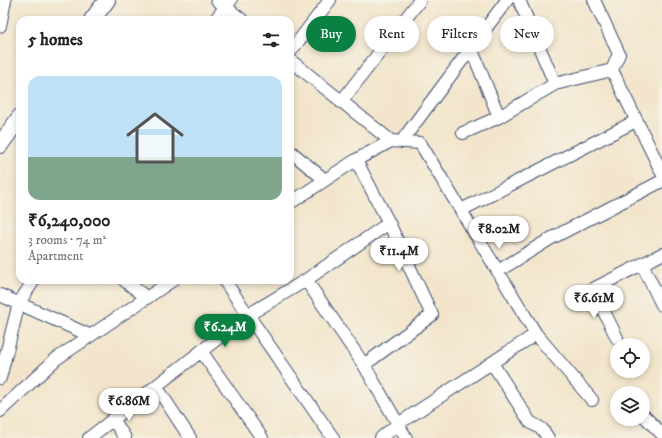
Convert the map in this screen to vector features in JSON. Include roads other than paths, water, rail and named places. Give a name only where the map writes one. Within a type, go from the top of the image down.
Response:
[{"type":"main road","points":[[95,16],[107,0]]},
{"type":"main road","points":[[0,143],[16,122]]},
{"type":"street","points":[[0,26],[5,0]]},
{"type":"street","points":[[294,47],[330,0]]},
{"type":"street","points":[[341,102],[420,0]]},
{"type":"street","points":[[492,20],[507,0]]},
{"type":"street","points":[[519,0],[555,84]]},
{"type":"street","points":[[594,0],[619,54],[612,70],[662,174]]},
{"type":"street","points":[[217,16],[225,2],[238,16]]},
{"type":"street","points":[[294,200],[356,160],[396,141],[468,52]]},
{"type":"street","points":[[473,52],[499,117]]},
{"type":"street","points":[[294,63],[341,102],[396,141],[420,143],[536,334],[592,400]]},
{"type":"street","points":[[463,134],[499,117],[555,84],[612,70]]},
{"type":"street","points":[[461,210],[636,121]]},
{"type":"street","points":[[294,154],[325,180]]},
{"type":"street","points":[[356,160],[389,223],[432,315],[364,365]]},
{"type":"street","points":[[498,271],[550,239],[662,180]]},
{"type":"street","points":[[89,438],[248,315],[306,280],[389,223]]},
{"type":"street","points":[[617,338],[592,289],[662,254]]},
{"type":"street","points":[[642,264],[662,305]]},
{"type":"street","points":[[306,280],[364,365],[406,438]]},
{"type":"street","points":[[0,378],[19,303],[31,284]]},
{"type":"street","points":[[129,284],[147,298]]},
{"type":"street","points":[[0,411],[56,359],[89,335],[168,284]]},
{"type":"street","points":[[227,284],[333,438]]},
{"type":"street","points":[[0,295],[89,335]]},
{"type":"street","points":[[381,438],[398,424],[536,334]]},
{"type":"street","points":[[201,351],[262,438]]},
{"type":"street","points":[[492,363],[530,422],[542,428],[548,438]]},
{"type":"street","points":[[156,386],[190,438]]},
{"type":"street","points":[[113,419],[125,438]]},
{"type":"street","points":[[650,422],[662,434]]}]
